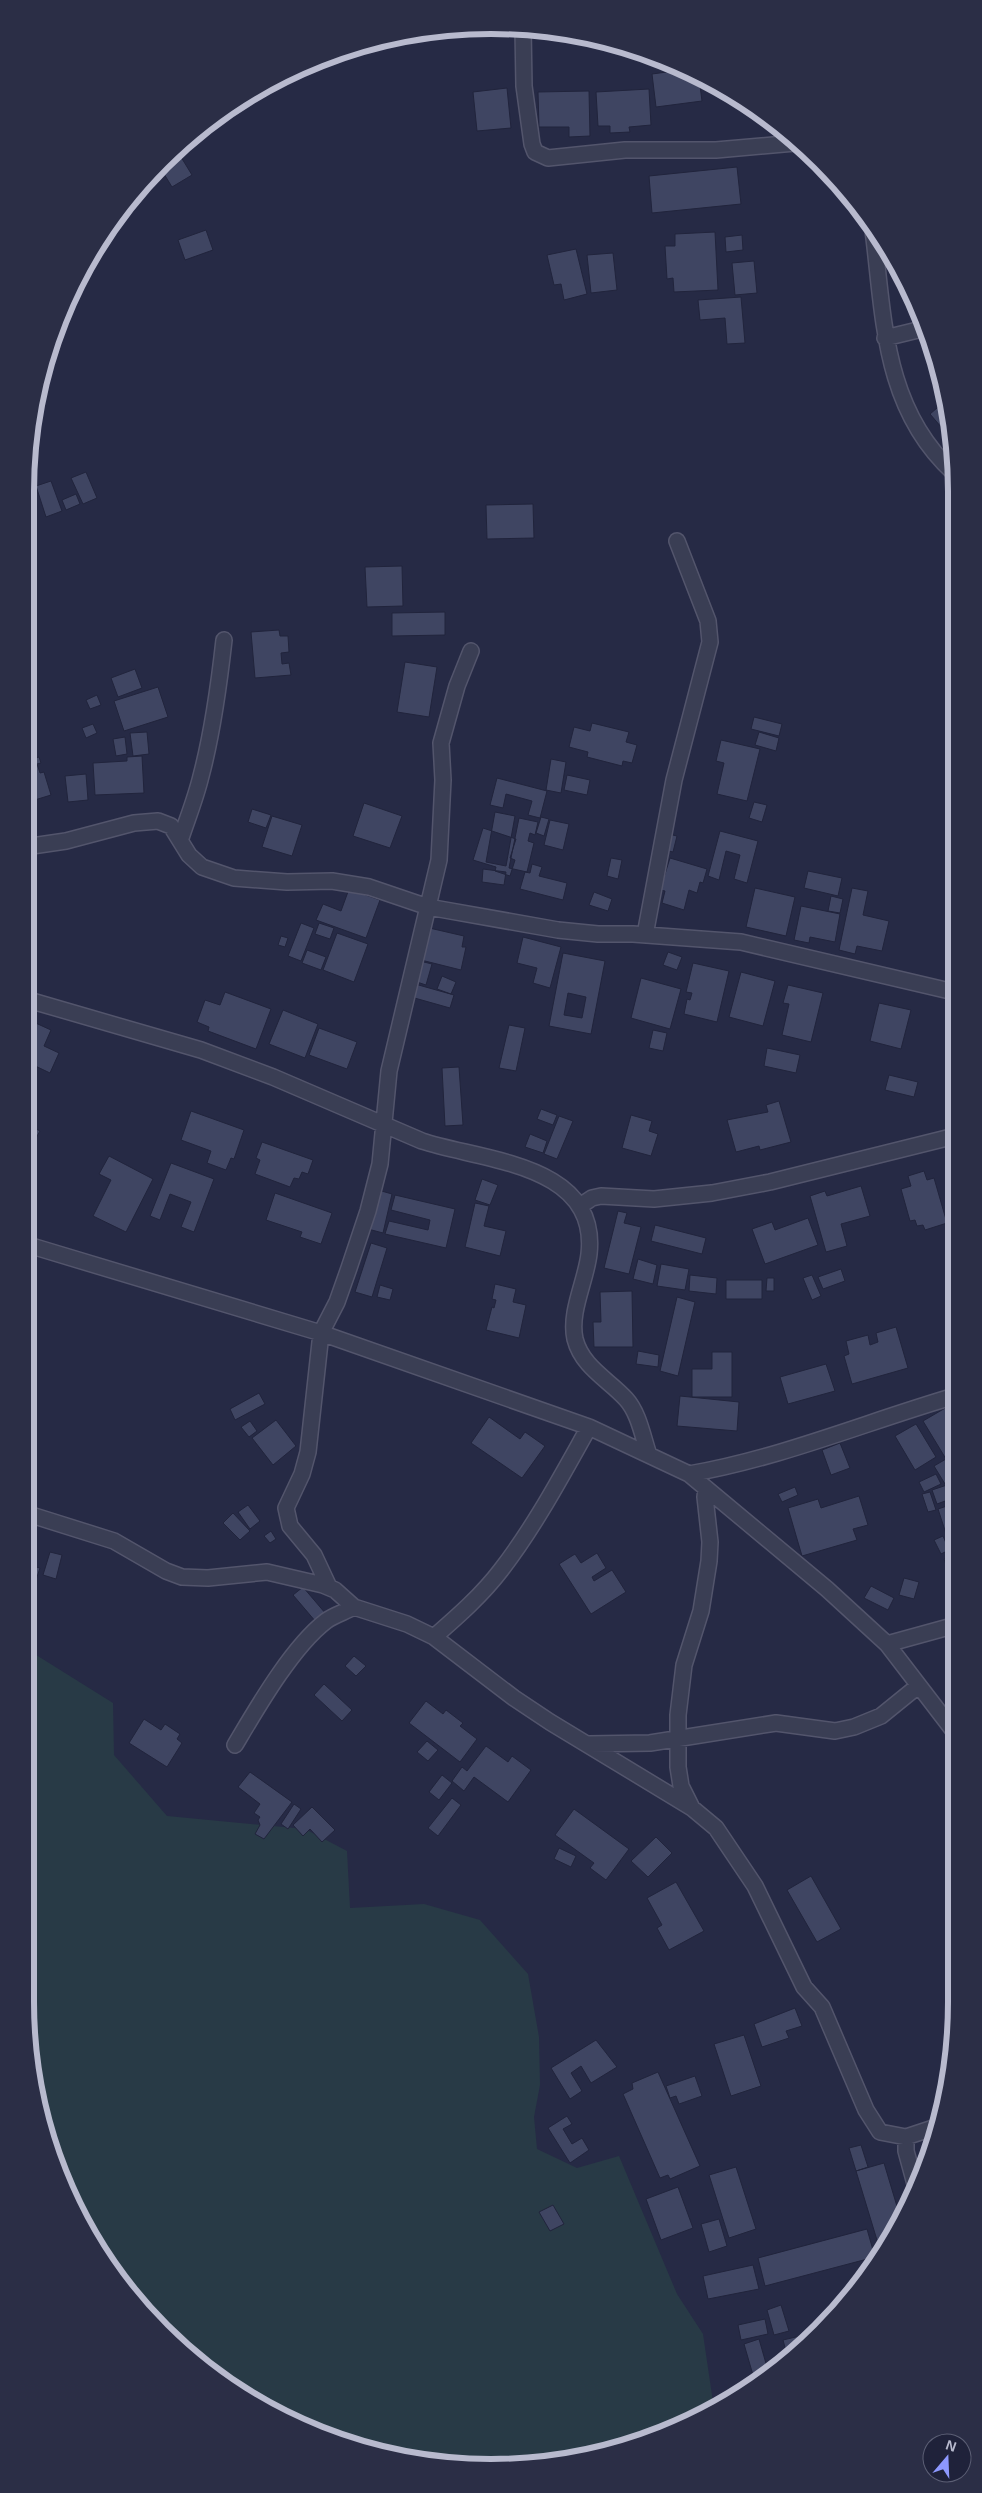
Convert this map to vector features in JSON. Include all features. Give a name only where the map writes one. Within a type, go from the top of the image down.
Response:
[{"type":"street","points":[[524,35],[526,107],[532,144],[535,152],[541,156],[548,158],[625,150],[716,150],[788,144]]},
{"type":"street","points":[[873,240],[884,338],[893,374],[905,405],[927,443],[947,465]]},
{"type":"street","points":[[884,338],[918,330]]},
{"type":"street","points":[[645,935],[674,780],[710,642],[708,621],[677,541]]},
{"type":"street","points":[[180,838],[201,778],[207,751],[218,696],[224,640]]},
{"type":"street","points":[[329,1587],[314,1555],[290,1526],[286,1508],[302,1474],[308,1452],[321,1333],[337,1302],[368,1211],[380,1164],[389,1070],[439,860],[443,780],[441,743],[456,686],[470,652]]},
{"type":"street","points":[[34,846],[66,841],[134,823],[158,821],[171,826],[189,855],[202,868],[214,873],[250,881],[332,881],[369,887],[428,907],[558,930],[741,942],[948,991]]},
{"type":"street","points":[[34,1002],[201,1050],[447,1149],[510,1163],[533,1171],[555,1182],[571,1195],[580,1206],[590,1237],[587,1267],[575,1321],[575,1337],[580,1353],[599,1376],[627,1400],[635,1414],[649,1455]]},
{"type":"street","points":[[580,1206],[592,1198],[601,1196],[675,1198],[712,1193],[770,1182],[948,1138]]},
{"type":"street","points":[[34,1247],[321,1333],[589,1427],[689,1474],[827,1589],[887,1644],[948,1724]]},
{"type":"street","points":[[689,1474],[729,1467],[768,1456],[948,1399]]},
{"type":"street","points":[[434,1637],[466,1609],[501,1570],[560,1478],[589,1427]]},
{"type":"street","points":[[692,1808],[681,1786],[677,1739],[684,1665],[701,1611],[709,1562],[710,1542],[705,1497],[706,1488]]},
{"type":"street","points":[[34,1516],[114,1542],[166,1571],[182,1577],[208,1578],[267,1572],[329,1587],[335,1590],[354,1608],[407,1624],[434,1637],[514,1698],[692,1808],[716,1828],[755,1886],[804,1987],[822,2007],[866,2110],[880,2132],[906,2137],[930,2129]]},
{"type":"street","points":[[235,1746],[256,1709],[314,1632],[327,1620],[354,1608]]},
{"type":"street","points":[[887,1644],[948,1627]]},
{"type":"street","points":[[589,1744],[650,1743],[776,1723],[835,1731],[854,1727],[881,1716],[918,1686]]},
{"type":"street","points":[[906,2137],[906,2151],[913,2177]]},
{"type":"shaded area","points":[[34,1654],[113,1703],[114,1755],[167,1816],[305,1829],[347,1851],[350,1908],[424,1904],[480,1920],[528,1974],[539,2037],[540,2085],[534,2117],[537,2149],[577,2168],[619,2156],[677,2294],[703,2334],[713,2402],[666,2424],[609,2444],[551,2455],[491,2459],[431,2455],[402,2450],[373,2444],[316,2424],[262,2398],[237,2382],[190,2346],[168,2325],[128,2280],[95,2231],[81,2204],[58,2149],[43,2091],[38,2062],[34,2002]]},
{"type":"building","points":[[667,69],[700,85],[702,101],[656,107],[652,74],[667,72]]},
{"type":"building","points":[[507,88],[511,128],[477,131],[473,92]]},
{"type":"building","points":[[649,89],[651,125],[629,127],[630,132],[610,133],[610,126],[598,126],[596,92]]},
{"type":"building","points":[[589,91],[590,136],[569,137],[569,127],[539,127],[538,92]]},
{"type":"building","points":[[181,157],[192,175],[172,187],[163,173]]},
{"type":"building","points":[[737,167],[741,204],[652,213],[649,176]]},
{"type":"building","points":[[206,230],[213,250],[185,260],[178,240]]},
{"type":"building","points":[[715,232],[718,290],[674,292],[673,278],[667,279],[665,246],[675,246],[675,234]]},
{"type":"building","points":[[742,235],[743,250],[726,252],[725,237]]},
{"type":"building","points":[[576,249],[587,294],[564,300],[561,284],[554,285],[547,255]]},
{"type":"building","points":[[613,253],[617,290],[591,293],[587,255]]},
{"type":"building","points":[[754,261],[757,293],[735,295],[732,263]]},
{"type":"building","points":[[741,297],[745,343],[727,344],[725,318],[700,320],[698,300]]},
{"type":"building","points":[[940,406],[944,430],[930,414]]},
{"type":"building","points":[[86,472],[97,498],[83,504],[71,478]]},
{"type":"building","points":[[51,481],[62,511],[46,517],[36,486]]},
{"type":"building","points":[[76,494],[80,504],[66,510],[62,500]]},
{"type":"building","points":[[533,504],[534,538],[487,539],[486,505]]},
{"type":"building","points":[[402,566],[403,606],[367,607],[365,567]]},
{"type":"building","points":[[445,612],[445,635],[392,636],[392,613]]},
{"type":"building","points":[[279,630],[280,636],[288,636],[289,652],[281,653],[282,664],[289,663],[291,675],[255,678],[251,632]]},
{"type":"building","points":[[405,662],[437,667],[429,717],[397,712]]},
{"type":"building","points":[[135,669],[142,688],[118,697],[111,678]]},
{"type":"building","points":[[158,687],[168,717],[124,731],[114,701]]},
{"type":"building","points":[[97,695],[101,705],[90,709],[86,700]]},
{"type":"building","points":[[754,717],[782,724],[779,736],[751,729]]},
{"type":"building","points":[[592,723],[629,732],[626,742],[637,745],[632,763],[623,761],[622,766],[587,757],[588,752],[569,747],[574,727],[590,731]]},
{"type":"building","points":[[93,724],[97,733],[86,738],[82,728]]},
{"type":"building","points":[[147,732],[149,754],[133,756],[130,733]]},
{"type":"building","points":[[759,732],[779,738],[776,751],[755,745]]},
{"type":"building","points":[[125,737],[127,754],[116,756],[113,739]]},
{"type":"building","points":[[721,740],[760,749],[747,801],[717,794],[724,763],[716,761]]},
{"type":"building","points":[[142,756],[144,793],[95,795],[93,763],[127,761],[127,757]]},
{"type":"building","points":[[39,757],[41,763],[37,764],[40,773],[44,772],[51,795],[34,800],[34,758]]},
{"type":"building","points":[[551,759],[566,762],[561,793],[546,790]]},
{"type":"building","points":[[86,774],[88,800],[68,802],[65,776]]},
{"type":"building","points":[[567,775],[590,780],[587,795],[564,790]]},
{"type":"building","points":[[497,778],[547,791],[540,818],[528,815],[532,801],[506,794],[503,808],[490,805]]},
{"type":"building","points":[[754,802],[767,805],[762,822],[749,818]]},
{"type":"building","points":[[364,803],[402,816],[390,848],[353,836]]},
{"type":"building","points":[[252,809],[271,815],[266,828],[248,822]]},
{"type":"building","points":[[495,812],[515,816],[506,866],[486,862]]},
{"type":"building","points":[[272,816],[302,825],[292,856],[262,847]]},
{"type":"building","points":[[541,817],[549,819],[544,836],[536,833]]},
{"type":"building","points":[[519,818],[538,822],[535,835],[530,833],[528,841],[534,843],[527,872],[509,868]]},
{"type":"building","points":[[550,820],[569,824],[563,850],[544,845]]},
{"type":"building","points":[[483,828],[516,839],[510,858],[515,860],[510,876],[495,871],[496,867],[473,860]]},
{"type":"building","points":[[720,831],[758,841],[747,883],[734,879],[740,855],[726,851],[719,880],[708,876]]},
{"type":"building","points":[[664,833],[677,836],[673,852],[660,849]]},
{"type":"building","points":[[611,858],[622,860],[618,879],[607,876]]},
{"type":"building","points":[[670,858],[707,869],[703,883],[700,882],[697,893],[689,890],[684,910],[662,903],[665,891],[660,890]]},
{"type":"building","points":[[532,864],[542,867],[539,876],[567,883],[563,900],[520,889],[525,872],[530,873]]},
{"type":"building","points":[[483,869],[506,872],[504,885],[482,882]]},
{"type":"building","points":[[808,871],[842,878],[838,896],[804,888]]},
{"type":"building","points":[[755,888],[795,897],[786,936],[746,927]]},
{"type":"building","points":[[852,888],[868,891],[863,915],[889,921],[882,951],[857,946],[855,954],[839,950]]},
{"type":"building","points":[[349,889],[380,900],[366,938],[316,920],[323,904],[341,911]]},
{"type":"building","points":[[594,892],[612,899],[608,911],[589,905]]},
{"type":"building","points":[[831,896],[843,899],[840,913],[828,911]]},
{"type":"building","points":[[801,906],[840,914],[835,942],[810,937],[809,943],[794,940]]},
{"type":"building","points":[[301,923],[314,928],[301,961],[288,956]]},
{"type":"building","points":[[319,923],[334,928],[330,939],[315,934]]},
{"type":"building","points":[[425,927],[464,936],[462,947],[466,947],[461,970],[417,959]]},
{"type":"building","points":[[337,933],[368,944],[354,982],[323,970]]},
{"type":"building","points":[[281,936],[288,938],[285,947],[278,945]]},
{"type":"building","points":[[523,937],[561,947],[550,988],[533,983],[537,968],[517,963]]},
{"type":"building","points":[[307,950],[326,957],[321,970],[302,963]]},
{"type":"building","points":[[668,952],[682,957],[677,970],[663,965]]},
{"type":"building","points":[[563,953],[605,961],[591,1034],[549,1026]],"holes":[[[568,993],[586,997],[582,1018],[564,1015]]]},
{"type":"building","points":[[420,961],[432,964],[426,985],[414,981]]},
{"type":"building","points":[[693,963],[729,971],[717,1022],[684,1014],[687,999],[690,1000],[692,993],[686,992]]},
{"type":"building","points":[[741,972],[775,981],[763,1026],[729,1017]]},
{"type":"building","points":[[442,976],[456,982],[451,994],[437,989]]},
{"type":"building","points":[[641,978],[681,989],[670,1029],[631,1018]]},
{"type":"building","points":[[415,984],[454,995],[450,1008],[411,997]]},
{"type":"building","points":[[788,985],[823,993],[811,1042],[782,1035],[789,1004],[783,1003]]},
{"type":"building","points":[[225,992],[271,1009],[256,1049],[208,1031],[209,1027],[197,1022],[205,1000],[220,1005]]},
{"type":"building","points":[[879,1003],[911,1010],[901,1049],[870,1041]]},
{"type":"building","points":[[283,1010],[318,1024],[305,1058],[269,1044]]},
{"type":"building","points":[[34,1022],[51,1030],[44,1046],[59,1053],[50,1073],[34,1065]]},
{"type":"building","points":[[509,1025],[525,1028],[516,1071],[499,1068]]},
{"type":"building","points":[[319,1028],[357,1042],[347,1069],[309,1055]]},
{"type":"building","points":[[653,1030],[667,1033],[663,1051],[649,1048]]},
{"type":"building","points":[[767,1048],[800,1055],[796,1073],[764,1066]]},
{"type":"building","points":[[459,1067],[463,1125],[445,1126],[442,1068]]},
{"type":"building","points":[[889,1075],[918,1082],[914,1097],[885,1090]]},
{"type":"building","points":[[779,1101],[791,1142],[760,1150],[759,1146],[736,1152],[727,1120],[768,1112],[766,1105]]},
{"type":"building","points":[[541,1109],[557,1115],[553,1125],[537,1119]]},
{"type":"building","points":[[191,1111],[244,1130],[234,1159],[231,1158],[226,1170],[207,1163],[211,1151],[181,1140]]},
{"type":"building","points":[[631,1115],[652,1121],[649,1131],[658,1134],[651,1156],[622,1148]]},
{"type":"building","points":[[559,1116],[573,1121],[557,1159],[544,1154]]},
{"type":"building","points":[[34,1128],[40,1131],[34,1141]]},
{"type":"building","points":[[530,1134],[547,1141],[543,1153],[525,1147]]},
{"type":"building","points":[[262,1142],[313,1160],[308,1174],[302,1172],[299,1179],[294,1178],[290,1187],[255,1174],[260,1160],[256,1158]]},
{"type":"building","points":[[109,1156],[153,1179],[126,1232],[93,1216],[111,1180],[99,1174]]},
{"type":"building","points":[[171,1163],[214,1179],[194,1232],[181,1227],[191,1202],[170,1194],[160,1220],[150,1216]]},
{"type":"building","points":[[924,1171],[927,1180],[934,1178],[947,1223],[925,1230],[923,1225],[917,1226],[915,1220],[910,1221],[901,1189],[911,1186],[908,1176]]},
{"type":"building","points":[[482,1179],[498,1185],[490,1205],[475,1200]]},
{"type":"building","points":[[861,1186],[870,1216],[841,1224],[847,1246],[826,1252],[810,1196],[825,1191],[827,1196]]},
{"type":"building","points":[[378,1190],[392,1194],[383,1233],[368,1229]]},
{"type":"building","points":[[275,1193],[332,1213],[321,1244],[300,1237],[302,1232],[266,1220]]},
{"type":"building","points":[[395,1195],[455,1209],[446,1248],[385,1234],[389,1221],[428,1230],[430,1220],[391,1210]]},
{"type":"building","points":[[475,1203],[489,1206],[484,1226],[506,1231],[500,1256],[465,1247]]},
{"type":"building","points":[[618,1211],[627,1213],[624,1223],[641,1227],[629,1274],[604,1268]]},
{"type":"building","points":[[808,1218],[818,1245],[765,1264],[752,1229],[772,1222],[775,1230]]},
{"type":"building","points":[[655,1225],[706,1238],[702,1254],[651,1241]]},
{"type":"building","points":[[371,1243],[387,1248],[372,1297],[355,1292]]},
{"type":"building","points":[[638,1259],[657,1265],[653,1284],[633,1279]]},
{"type":"building","points":[[661,1264],[689,1269],[685,1290],[657,1286]]},
{"type":"building","points":[[841,1269],[845,1281],[823,1289],[818,1277]]},
{"type":"building","points":[[690,1275],[717,1278],[716,1294],[689,1291]]},
{"type":"building","points":[[812,1275],[821,1296],[812,1300],[803,1278]]},
{"type":"building","points":[[767,1278],[774,1278],[774,1291],[766,1291]]},
{"type":"building","points":[[726,1280],[762,1280],[762,1299],[726,1299]]},
{"type":"building","points":[[495,1284],[516,1289],[513,1302],[526,1305],[519,1338],[486,1330],[492,1307],[494,1308],[496,1300],[492,1299]]},
{"type":"building","points":[[380,1285],[393,1289],[390,1300],[377,1297]]},
{"type":"building","points":[[632,1291],[633,1347],[594,1347],[593,1322],[601,1322],[600,1292]]},
{"type":"building","points":[[677,1297],[695,1302],[678,1376],[660,1371]]},
{"type":"building","points":[[896,1327],[908,1368],[852,1384],[844,1356],[849,1354],[846,1341],[868,1335],[870,1345],[878,1342],[876,1333]]},
{"type":"building","points":[[638,1351],[659,1355],[658,1367],[636,1364]]},
{"type":"building","points":[[712,1352],[732,1352],[732,1397],[692,1397],[692,1369],[712,1369]]},
{"type":"building","points":[[826,1364],[835,1391],[788,1404],[780,1377]]},
{"type":"building","points":[[259,1393],[265,1404],[235,1420],[230,1409]]},
{"type":"building","points":[[680,1396],[739,1402],[737,1431],[677,1426]]},
{"type":"building","points":[[947,1407],[948,1409],[948,1482],[945,1484],[934,1466],[946,1459],[923,1421]]},
{"type":"building","points":[[489,1417],[520,1439],[525,1432],[545,1446],[522,1478],[471,1443]]},
{"type":"building","points":[[276,1420],[296,1446],[273,1465],[252,1438]]},
{"type":"building","points":[[250,1421],[257,1431],[249,1437],[241,1427]]},
{"type":"building","points":[[916,1424],[936,1457],[915,1470],[895,1436]]},
{"type":"building","points":[[840,1443],[850,1468],[831,1475],[822,1450]]},
{"type":"building","points":[[936,1474],[941,1484],[924,1492],[919,1482]]},
{"type":"building","points":[[948,1485],[948,1500],[937,1504],[932,1490]]},
{"type":"building","points":[[795,1487],[798,1495],[782,1502],[778,1494]]},
{"type":"building","points":[[930,1492],[936,1510],[928,1512],[922,1494]]},
{"type":"building","points":[[859,1496],[868,1525],[853,1529],[857,1540],[802,1556],[788,1508],[818,1499],[821,1508]]},
{"type":"building","points":[[248,1505],[260,1521],[250,1529],[238,1512]]},
{"type":"building","points":[[948,1506],[948,1540],[938,1509]]},
{"type":"building","points":[[233,1513],[250,1531],[240,1540],[223,1523]]},
{"type":"building","points":[[271,1531],[276,1539],[270,1543],[264,1536]]},
{"type":"building","points":[[943,1536],[948,1550],[941,1554],[934,1540]]},
{"type":"building","points":[[50,1552],[62,1555],[56,1579],[43,1575]]},
{"type":"building","points":[[597,1553],[606,1568],[592,1577],[594,1581],[612,1570],[626,1592],[591,1614],[559,1564],[575,1554],[581,1563]]},
{"type":"building","points":[[948,1558],[948,1571],[944,1559]]},
{"type":"building","points":[[34,1566],[40,1568],[34,1583]]},
{"type":"building","points":[[904,1578],[919,1582],[914,1599],[899,1595]]},
{"type":"building","points":[[871,1586],[894,1598],[888,1610],[864,1598]]},
{"type":"building","points":[[303,1587],[326,1614],[316,1622],[293,1595]]},
{"type":"building","points":[[354,1656],[366,1666],[356,1676],[345,1666]]},
{"type":"building","points":[[324,1684],[352,1710],[342,1721],[314,1695]]},
{"type":"building","points":[[426,1701],[443,1714],[446,1710],[463,1723],[460,1726],[477,1739],[460,1762],[409,1723]]},
{"type":"building","points":[[144,1719],[161,1730],[165,1724],[180,1734],[177,1739],[182,1743],[167,1767],[129,1743]]},
{"type":"building","points":[[427,1741],[438,1750],[428,1761],[417,1752]]},
{"type":"building","points":[[486,1746],[508,1762],[512,1756],[531,1770],[508,1802],[474,1777],[464,1791],[452,1781],[462,1767],[467,1771]]},
{"type":"building","points":[[250,1772],[292,1802],[264,1839],[255,1834],[260,1825],[258,1820],[260,1817],[254,1813],[260,1804],[238,1787]]},
{"type":"building","points":[[442,1775],[452,1783],[439,1800],[429,1792]]},
{"type":"building","points":[[452,1798],[461,1805],[438,1836],[428,1828]]},
{"type":"building","points":[[294,1804],[301,1809],[288,1829],[281,1824]]},
{"type":"building","points":[[312,1807],[335,1830],[322,1842],[310,1829],[303,1836],[293,1825]]},
{"type":"building","points":[[574,1809],[629,1849],[606,1880],[590,1868],[594,1863],[555,1835]]},
{"type":"building","points":[[656,1837],[672,1853],[648,1877],[631,1861]]},
{"type":"building","points":[[559,1848],[576,1856],[571,1867],[554,1859]]},
{"type":"building","points":[[811,1876],[841,1929],[817,1942],[787,1890]]},
{"type":"building","points":[[676,1882],[704,1931],[669,1950],[657,1928],[662,1925],[647,1898]]},
{"type":"building","points":[[795,2008],[802,2026],[786,2031],[789,2038],[762,2047],[754,2024]]},
{"type":"building","points":[[744,2035],[761,2086],[731,2096],[714,2044]]},
{"type":"building","points":[[596,2040],[617,2067],[591,2083],[581,2066],[571,2073],[582,2091],[570,2099],[551,2068]]},
{"type":"building","points":[[658,2072],[700,2166],[670,2179],[668,2175],[660,2178],[623,2094],[633,2089],[632,2083]]},
{"type":"building","points":[[695,2076],[702,2096],[679,2104],[676,2096],[670,2098],[666,2086]]},
{"type":"building","points":[[567,2116],[572,2124],[563,2129],[572,2144],[582,2138],[589,2150],[570,2163],[548,2128]]},
{"type":"building","points":[[861,2145],[868,2167],[856,2171],[849,2148]]},
{"type":"building","points":[[884,2163],[898,2210],[878,2245],[856,2171]]},
{"type":"building","points":[[736,2167],[756,2229],[729,2238],[709,2175]]},
{"type":"building","points":[[678,2187],[693,2228],[661,2240],[646,2199]]},
{"type":"building","points":[[553,2205],[564,2224],[550,2231],[539,2212]]},
{"type":"building","points":[[719,2219],[727,2246],[709,2252],[701,2224]]},
{"type":"building","points":[[867,2229],[874,2252],[869,2259],[765,2286],[758,2258]]},
{"type":"building","points":[[753,2265],[759,2289],[708,2299],[703,2276]]},
{"type":"building","points":[[781,2305],[789,2331],[774,2335],[767,2310]]},
{"type":"building","points":[[765,2319],[768,2334],[741,2340],[738,2325]]},
{"type":"building","points":[[800,2336],[800,2338],[786,2351],[783,2340]]},
{"type":"building","points":[[759,2339],[767,2367],[753,2376],[744,2344]]}]
